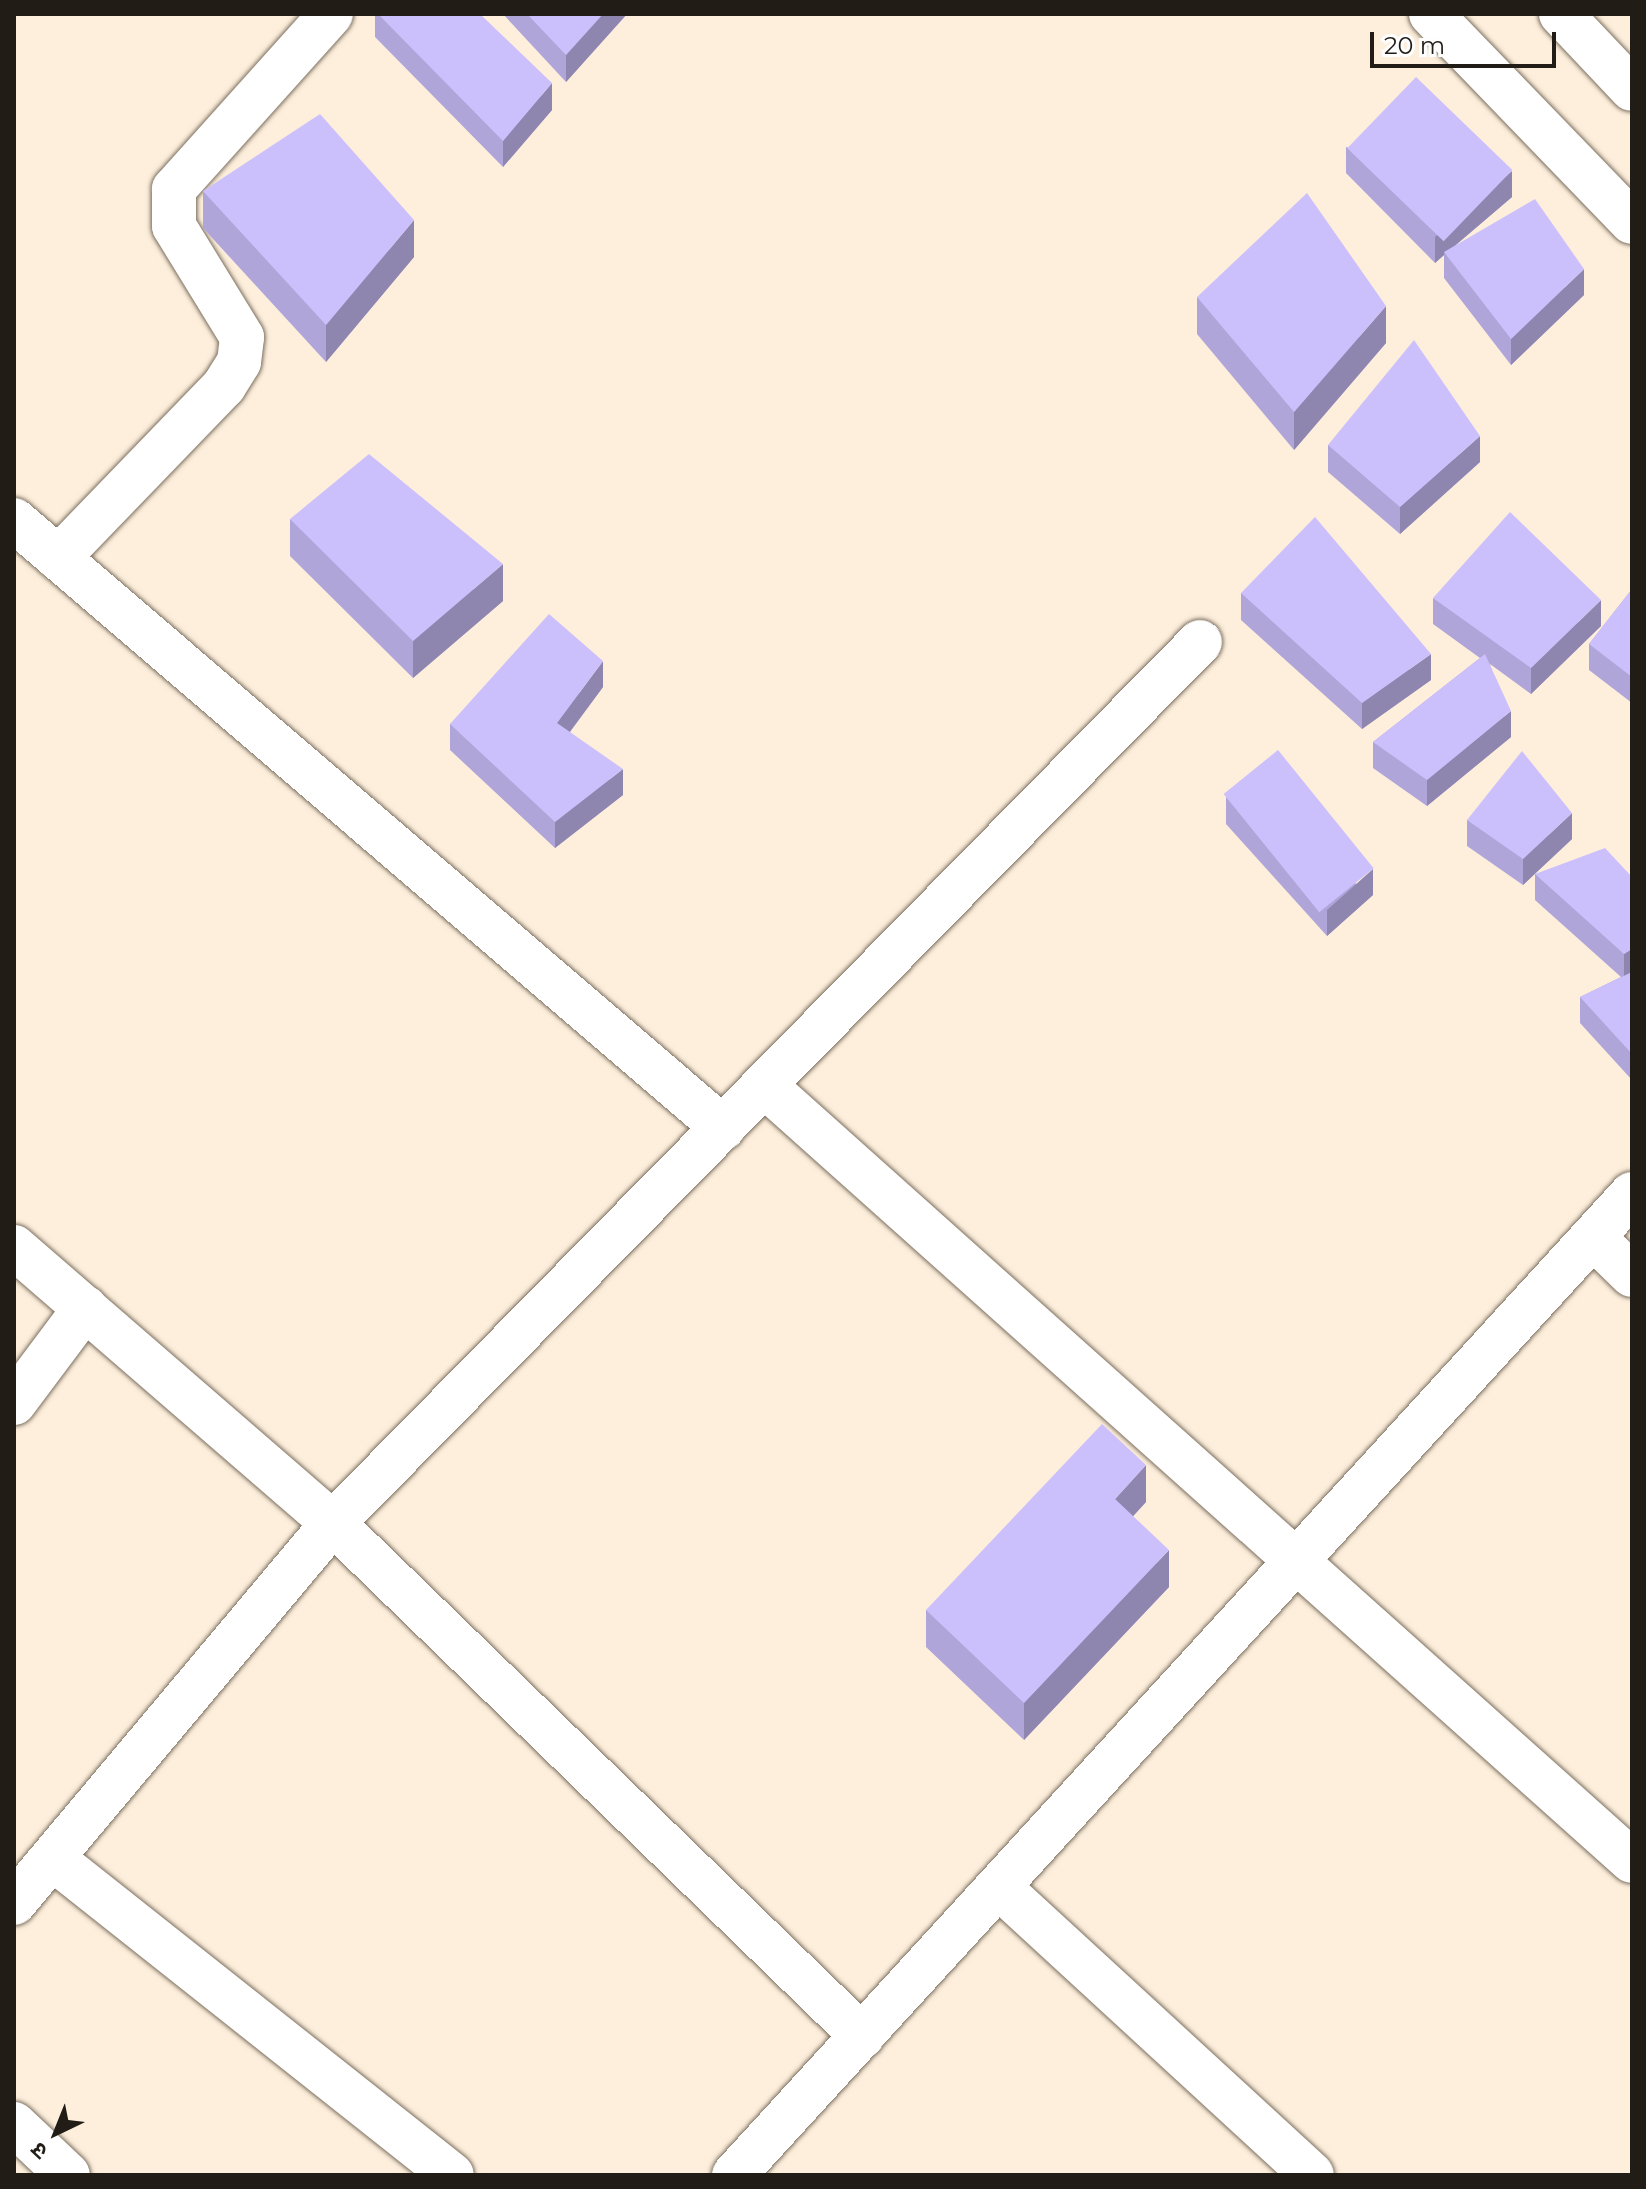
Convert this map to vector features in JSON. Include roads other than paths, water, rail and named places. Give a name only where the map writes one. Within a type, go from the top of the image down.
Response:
[{"type":"street","points":[[58,558],[224,386],[239,362],[242,337],[174,226],[174,189],[331,14]]},
{"type":"street","points":[[1431,14],[1632,222]]},
{"type":"street","points":[[1561,14],[1632,89]]},
{"type":"street","points":[[14,520],[723,1128]]},
{"type":"street","points":[[14,1903],[333,1523],[1200,642]]},
{"type":"street","points":[[764,1085],[1632,1861]]},
{"type":"street","points":[[734,2175],[1300,1562],[1632,1194]]},
{"type":"street","points":[[1593,1237],[1632,1275]]},
{"type":"street","points":[[14,1247],[333,1523],[862,2036]]},
{"type":"street","points":[[14,1403],[85,1308]]},
{"type":"street","points":[[52,1858],[452,2175]]},
{"type":"street","points":[[999,1887],[1303,2172]]},
{"type":"street","points":[[14,2124],[68,2175]]}]
